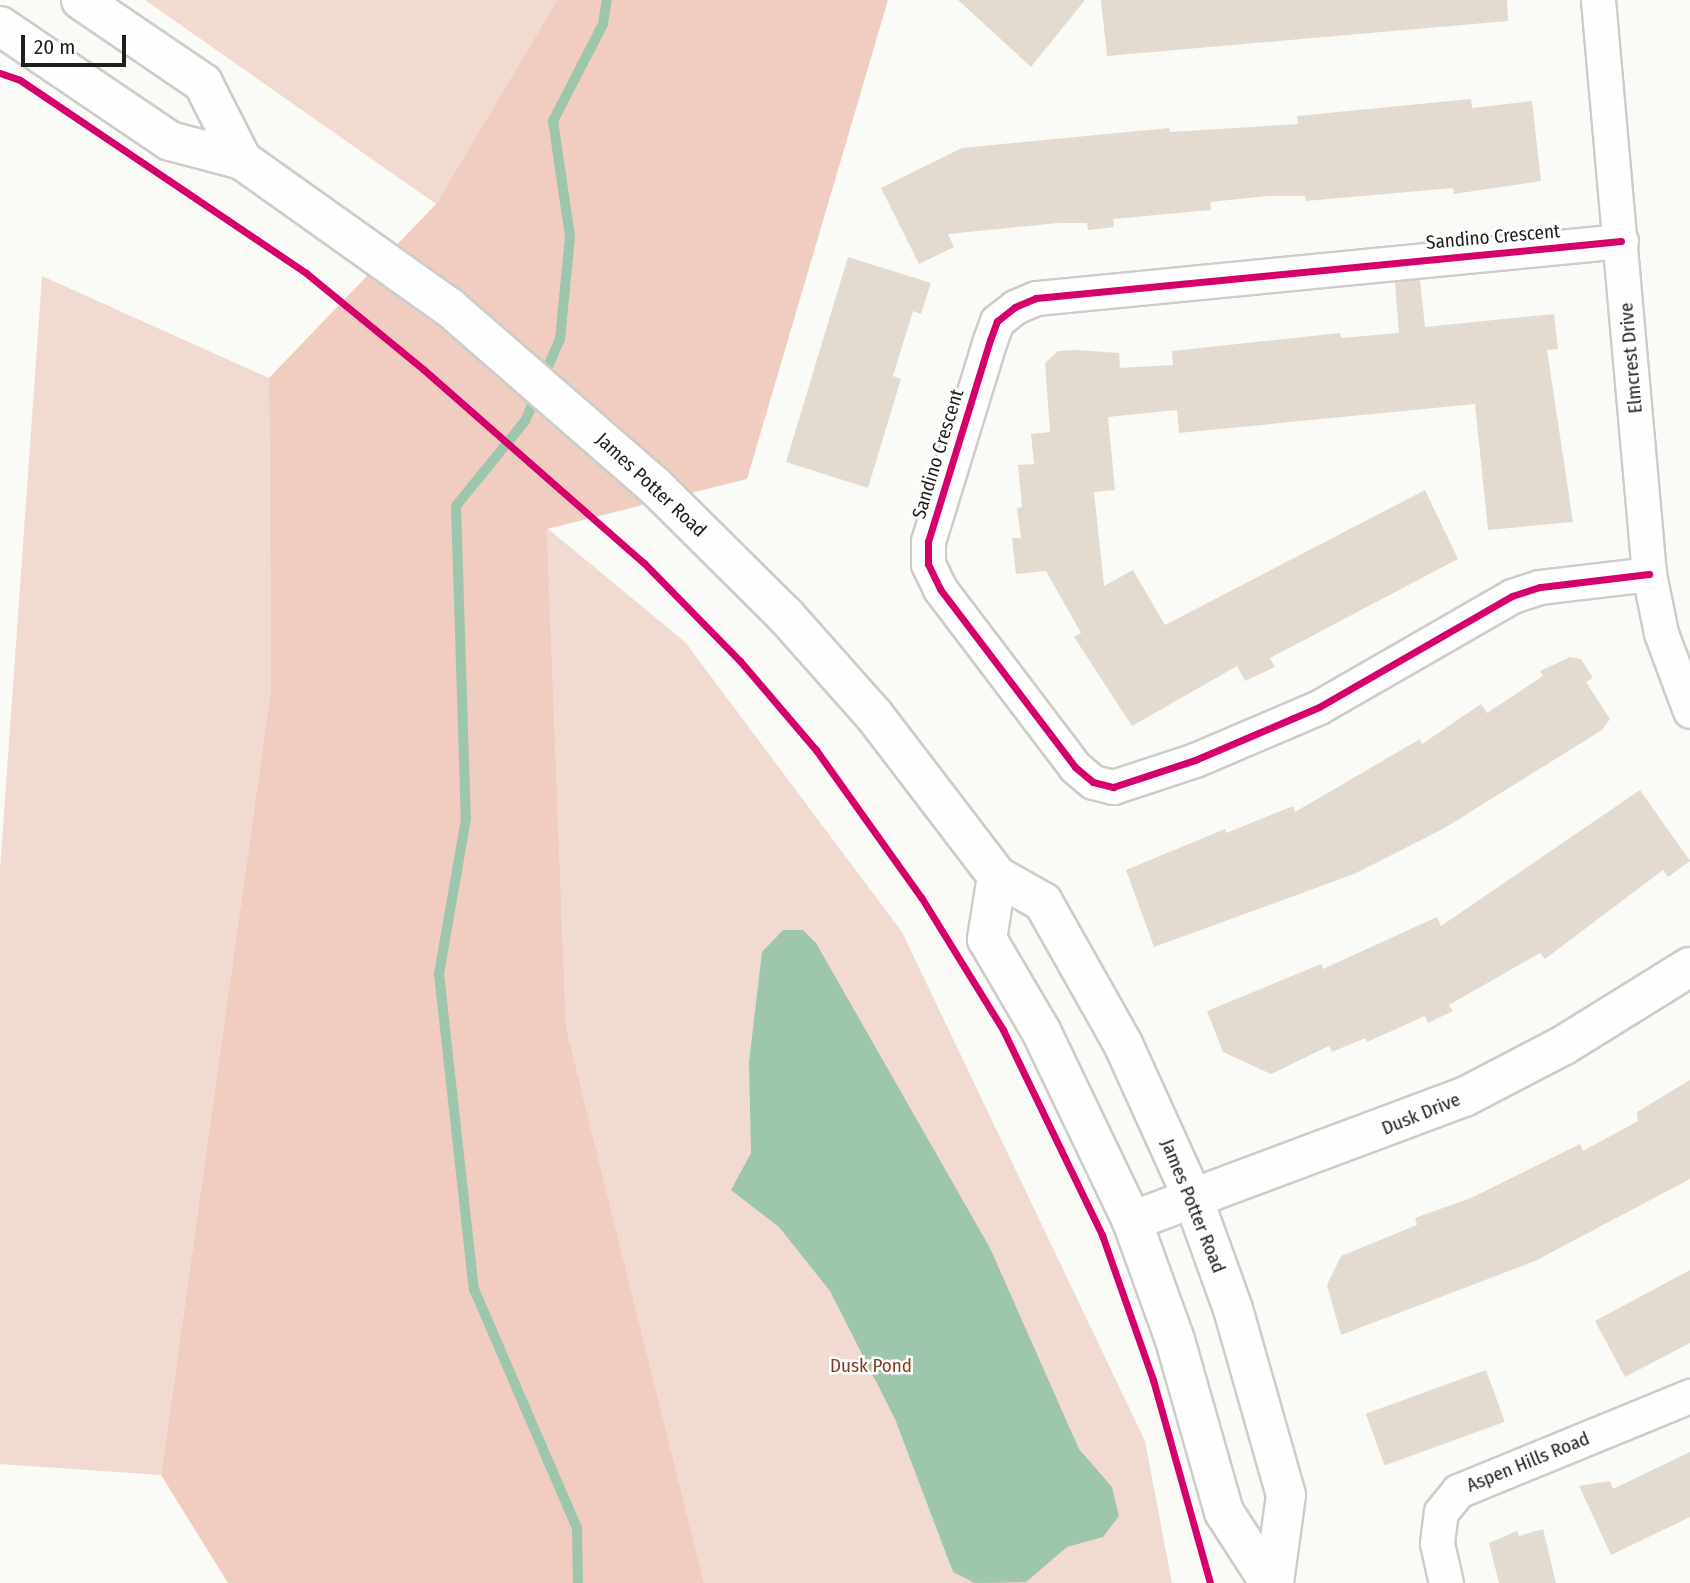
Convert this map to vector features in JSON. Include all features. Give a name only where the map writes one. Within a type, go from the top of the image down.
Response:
[{"type":"main road","name":"James Potter Road","points":[[81,0],[203,83],[242,160]]},
{"type":"main road","name":"James Potter Road","points":[[0,26],[170,141],[242,160],[387,260],[459,315],[655,486],[786,616],[874,715],[997,876],[1043,902],[1123,1044],[1193,1198],[1244,1344],[1286,1495],[1272,1583]]},
{"type":"main road","name":"James Potter Road","points":[[997,876],[987,939],[1041,1031],[1132,1221],[1175,1340],[1224,1512],[1272,1583]]},
{"type":"main road","name":"Dusk Drive","points":[[1132,1221],[1464,1097],[1564,1045],[1690,967]]},
{"type":"street","name":"Elmcrest Drive","points":[[1598,0],[1649,575],[1661,633],[1690,711]]},
{"type":"street","name":"Sandino Crescent","points":[[1621,242],[1036,298],[1015,307],[997,321],[990,340],[928,541],[928,564],[940,589],[1075,767],[1093,782],[1113,787],[1195,760],[1319,707],[1512,596],[1540,587],[1649,575]]},
{"type":"street","name":"Aspen Hills Road","points":[[1446,1583],[1437,1543],[1441,1512],[1458,1491],[1690,1396]]},
{"type":"green space","points":[[145,0],[557,0],[436,204]]},
{"type":"green space","points":[[42,276],[269,378],[271,688],[161,1475],[0,1464],[0,870]]},
{"type":"green space","name":"Dusk Pond","points":[[547,528],[685,642],[902,932],[1145,1441],[1172,1583],[704,1583],[566,1027]]},
{"type":"shaded area","points":[[557,0],[888,0],[747,479],[547,529],[566,1027],[704,1583],[228,1583],[161,1475],[271,688],[269,378],[436,204]]},
{"type":"shaded area","points":[[783,930],[803,930],[816,943],[990,1248],[1079,1449],[1112,1487],[1119,1516],[1103,1537],[1067,1547],[1026,1582],[975,1583],[953,1572],[895,1419],[830,1291],[779,1227],[731,1190],[751,1153],[749,1062],[762,952]]},
{"type":"building","points":[[958,0],[1085,0],[1031,67]]},
{"type":"building","points":[[1101,0],[1507,0],[1508,21],[1107,56]]},
{"type":"building","points":[[1471,99],[1472,108],[1532,101],[1541,181],[1454,194],[1453,188],[1306,201],[1305,196],[1268,196],[1210,202],[1211,210],[1113,219],[1114,227],[1088,230],[1087,223],[1058,223],[948,234],[954,247],[919,264],[881,188],[962,148],[1169,128],[1170,132],[1298,124],[1297,116]]},
{"type":"building","points":[[848,257],[931,283],[921,314],[913,311],[893,376],[901,379],[868,488],[786,462]]},
{"type":"building","points":[[1420,280],[1425,327],[1554,314],[1558,349],[1547,350],[1573,522],[1488,530],[1475,404],[1179,433],[1177,410],[1108,417],[1115,490],[1094,492],[1104,586],[1133,570],[1165,625],[1425,490],[1458,559],[1270,658],[1275,667],[1245,681],[1237,666],[1132,726],[1074,637],[1081,633],[1046,571],[1016,574],[1012,538],[1021,538],[1017,508],[1022,507],[1018,465],[1034,464],[1031,434],[1050,432],[1045,363],[1058,351],[1076,350],[1119,353],[1120,368],[1173,365],[1172,351],[1340,333],[1341,338],[1399,333],[1395,282]]},
{"type":"building","points":[[1570,657],[1581,659],[1593,678],[1586,682],[1610,719],[1602,730],[1443,829],[1354,874],[1154,947],[1126,870],[1225,829],[1226,833],[1293,806],[1295,812],[1420,739],[1422,744],[1481,704],[1487,713],[1543,676],[1540,671]]},
{"type":"building","points":[[1640,790],[1690,861],[1668,877],[1663,870],[1545,959],[1540,953],[1449,1005],[1453,1011],[1428,1023],[1425,1016],[1367,1042],[1365,1038],[1332,1052],[1329,1046],[1271,1074],[1223,1052],[1207,1011],[1321,964],[1323,969],[1437,917],[1441,926]]},
{"type":"building","points":[[1690,1080],[1690,1179],[1535,1261],[1341,1335],[1327,1285],[1341,1256],[1417,1225],[1415,1218],[1471,1198],[1580,1144],[1583,1151],[1638,1121],[1637,1112]]},
{"type":"building","points":[[1690,1270],[1690,1343],[1625,1377],[1595,1321]]},
{"type":"building","points":[[1486,1370],[1505,1422],[1385,1465],[1366,1414]]},
{"type":"building","points":[[1690,1452],[1690,1517],[1611,1555],[1579,1486],[1610,1481],[1613,1489]]},
{"type":"building","points":[[1543,1529],[1556,1583],[1499,1583],[1489,1543],[1517,1531],[1519,1536]]},
{"type":"waterway","points":[[543,378],[560,339],[570,237],[553,121],[603,24],[607,0]]},
{"type":"waterway","points":[[537,393],[525,421],[456,506],[466,819],[439,974],[474,1289],[577,1528],[578,1583]]},
{"type":"cycle path","points":[[0,73],[20,80],[306,273],[423,369],[644,563],[740,661],[816,750],[921,897],[1003,1030],[1102,1235],[1153,1380],[1210,1583]]},
{"type":"cycle path","points":[[1621,241],[1036,298],[1015,307],[997,321],[990,340],[928,541],[928,564],[940,589],[1075,767],[1093,782],[1113,787],[1195,760],[1319,707],[1512,596],[1540,587],[1649,574]]}]
